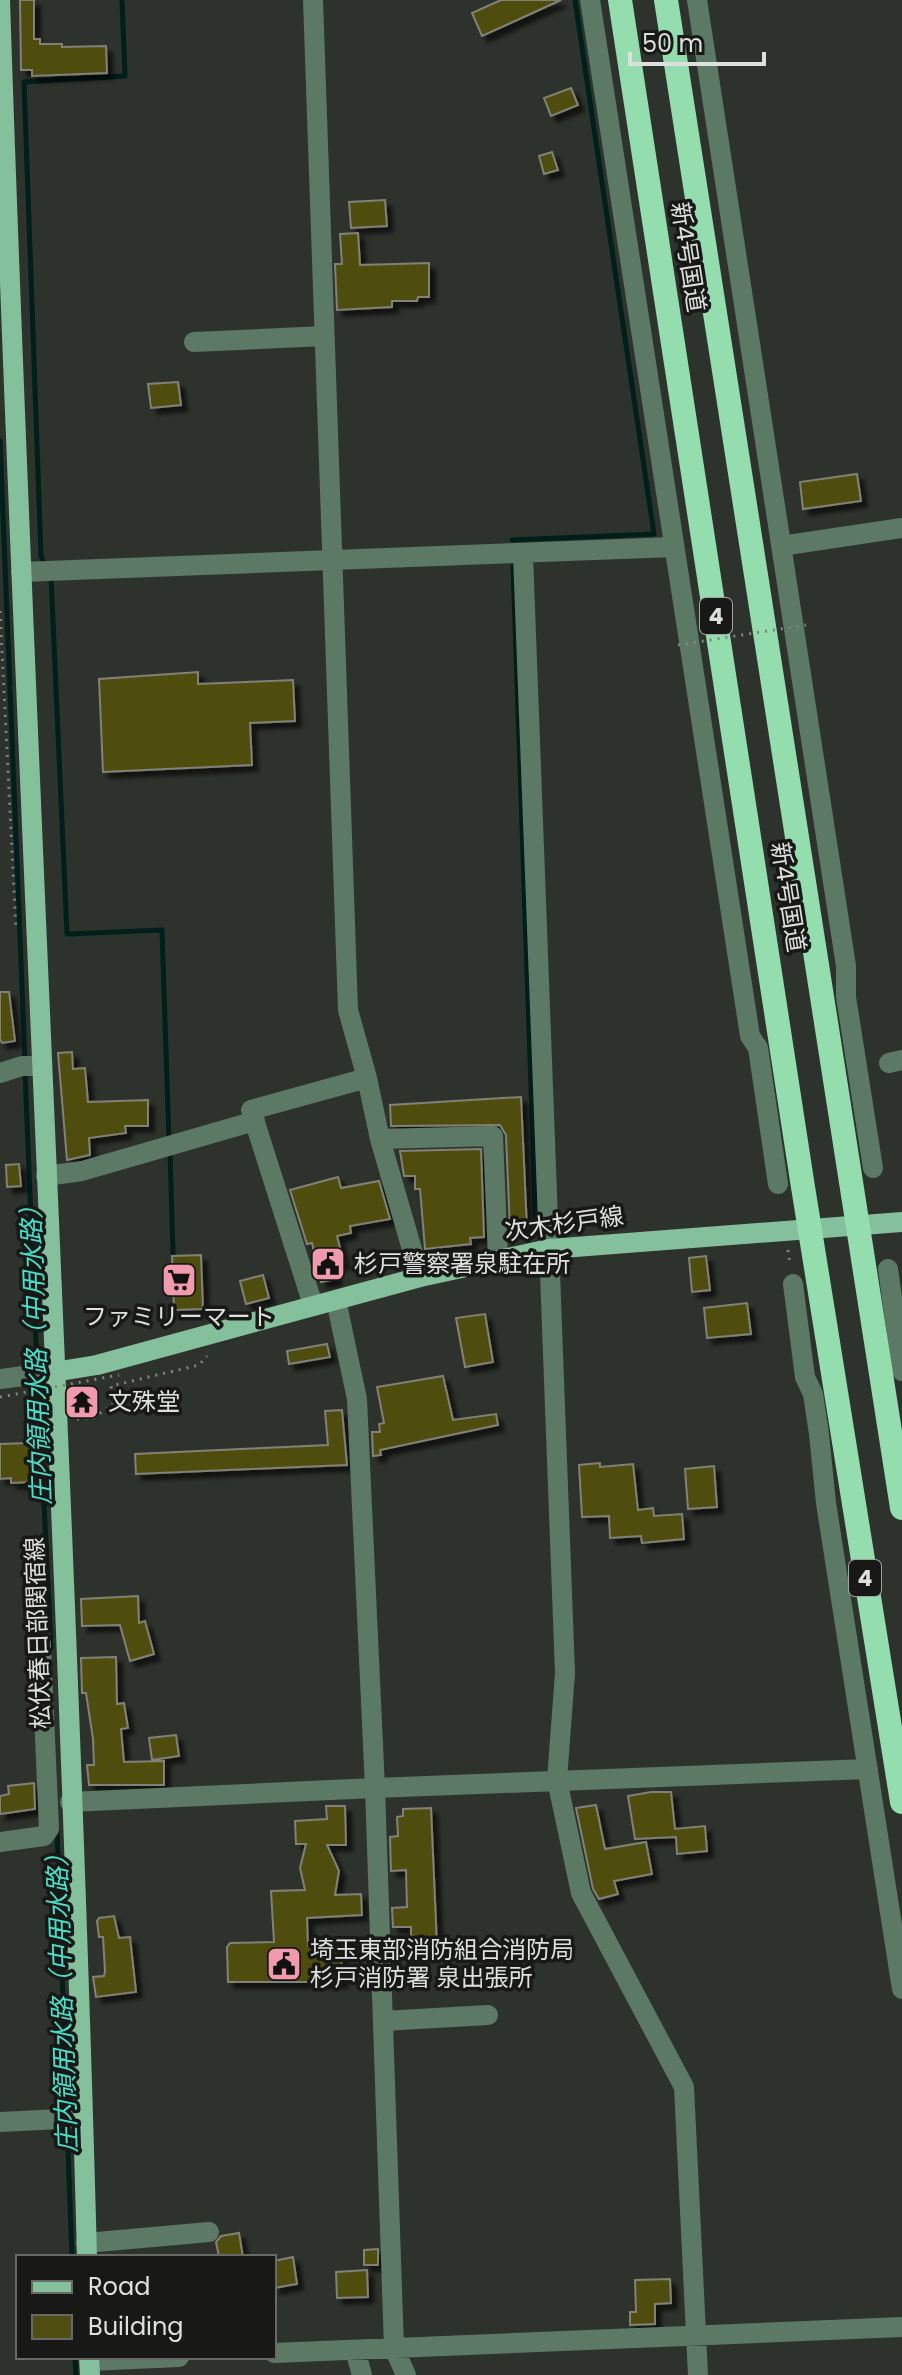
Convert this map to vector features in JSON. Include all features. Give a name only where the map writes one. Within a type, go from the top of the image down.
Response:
[{"type":"highway","name":"新4号国道","points":[[620,0],[777,1090],[810,1232],[902,1802]]},
{"type":"highway","name":"新4号国道","points":[[666,0],[749,520],[838,1026],[858,1228],[902,1508]]},
{"type":"main road","name":"松伏春日部関宿線","points":[[0,0],[87,2250]]},
{"type":"main road","name":"次木杉戸線","points":[[54,1372],[97,1365],[420,1277],[549,1249],[810,1232],[902,1222]]},
{"type":"street","points":[[313,0],[348,1010],[380,1139],[420,1277]]},
{"type":"street","points":[[590,0],[750,1036],[777,1090],[778,1184]]},
{"type":"street","points":[[697,0],[846,966],[838,1026],[873,1168]]},
{"type":"street","points":[[194,342],[324,336]]},
{"type":"street","points":[[749,520],[776,515]]},
{"type":"street","points":[[781,546],[902,528]]},
{"type":"street","points":[[21,572],[674,547]]},
{"type":"street","points":[[523,555],[565,1673],[557,1780],[581,1893],[684,2087],[698,2375]]},
{"type":"street","points":[[0,1073],[22,1066],[41,1066]]},
{"type":"street","points":[[313,1305],[251,1110],[367,1078]]},
{"type":"street","points":[[46,1176],[82,1171],[255,1121]]},
{"type":"street","points":[[380,1139],[493,1136],[498,1259]]},
{"type":"street","points":[[888,1269],[902,1371]]},
{"type":"street","points":[[793,1284],[805,1377],[813,1394],[826,1503],[868,1769],[893,1867],[902,1989]]},
{"type":"street","points":[[336,1300],[357,1399],[375,1788],[394,2348],[406,2375]]},
{"type":"street","points":[[0,1379],[54,1372]]},
{"type":"street","points":[[0,1842],[44,1836],[49,1829],[40,1624]]},
{"type":"street","points":[[70,1802],[868,1769]]},
{"type":"street","points":[[48,1773],[69,1772]]},
{"type":"street","points":[[383,2021],[488,2015]]},
{"type":"street","points":[[0,2122],[81,2118]]},
{"type":"street","points":[[87,2250],[209,2232]]},
{"type":"street","points":[[276,2353],[902,2327]]},
{"type":"street","points":[[355,2350],[362,2375]]},
{"type":"street","points":[[90,2364],[154,2359]]},
{"type":"path","points":[[0,611],[16,940]]},
{"type":"path","points":[[678,645],[806,625]]},
{"type":"path","points":[[66,1421],[95,1417],[113,1404],[111,1386],[199,1365],[225,1330]]},
{"type":"path","points":[[191,1358],[199,1365]]},
{"type":"path","points":[[0,1397],[119,1375]]},
{"type":"building","points":[[20,0],[34,0],[34,39],[40,39],[40,44],[62,44],[62,47],[106,46],[107,73],[32,76],[32,70],[21,70]]},
{"type":"building","points":[[501,0],[561,0],[482,36],[472,13]]},
{"type":"building","points":[[571,88],[578,105],[551,116],[544,98]]},
{"type":"building","points":[[552,152],[558,170],[544,174],[539,156]]},
{"type":"building","points":[[385,200],[387,226],[351,228],[349,202]]},
{"type":"building","points":[[358,233],[360,265],[429,263],[429,297],[418,297],[417,301],[392,301],[392,307],[337,310],[335,264],[342,264],[340,234]]},
{"type":"building","points":[[178,382],[181,405],[151,408],[148,384]]},
{"type":"building","points":[[857,474],[861,501],[803,509],[800,482]]},
{"type":"building","points":[[198,672],[198,684],[293,680],[295,721],[250,723],[252,765],[103,772],[99,679]]},
{"type":"building","points":[[0,992],[9,992],[15,1041],[2,1043],[0,1039]]},
{"type":"building","points":[[72,1052],[73,1069],[85,1068],[88,1102],[148,1100],[148,1126],[125,1126],[126,1133],[89,1138],[90,1155],[67,1160],[58,1053]]},
{"type":"building","points":[[521,1097],[527,1229],[510,1230],[506,1135],[500,1125],[391,1126],[390,1105]]},
{"type":"building","points":[[481,1149],[484,1237],[470,1238],[471,1244],[425,1249],[420,1189],[415,1189],[415,1176],[404,1176],[400,1151]]},
{"type":"building","points":[[19,1164],[21,1186],[7,1187],[6,1165]]},
{"type":"building","points":[[338,1177],[341,1188],[379,1181],[390,1219],[350,1226],[351,1233],[337,1236],[344,1263],[332,1266],[336,1279],[321,1282],[312,1243],[307,1244],[290,1190]]},
{"type":"building","points":[[201,1255],[203,1309],[174,1310],[172,1256]]},
{"type":"building","points":[[706,1256],[710,1290],[692,1292],[689,1258]]},
{"type":"building","points":[[263,1275],[269,1298],[246,1304],[240,1281]]},
{"type":"building","points":[[747,1303],[751,1334],[707,1338],[704,1308]]},
{"type":"building","points":[[485,1314],[493,1362],[465,1367],[456,1318]]},
{"type":"building","points":[[327,1344],[330,1357],[289,1364],[287,1351]]},
{"type":"building","points":[[443,1376],[453,1420],[496,1414],[498,1425],[380,1450],[381,1455],[373,1456],[372,1432],[380,1432],[379,1424],[384,1423],[377,1387]]},
{"type":"building","points":[[342,1410],[347,1465],[136,1474],[135,1454],[328,1445],[325,1411]]},
{"type":"building","points":[[29,1443],[31,1482],[11,1483],[11,1478],[0,1479],[0,1444]]},
{"type":"building","points":[[600,1463],[600,1467],[633,1464],[638,1510],[653,1508],[654,1516],[682,1514],[684,1539],[642,1543],[641,1536],[610,1538],[609,1516],[582,1517],[579,1465]]},
{"type":"building","points":[[714,1466],[717,1507],[688,1509],[685,1469]]},
{"type":"building","points":[[138,1596],[139,1623],[145,1621],[154,1654],[130,1661],[120,1625],[82,1626],[81,1599]]},
{"type":"building","points":[[116,1657],[117,1704],[124,1703],[128,1728],[121,1729],[124,1762],[164,1761],[164,1785],[89,1785],[87,1765],[94,1765],[93,1739],[86,1693],[82,1693],[81,1658]]},
{"type":"building","points":[[176,1735],[179,1756],[152,1760],[149,1738]]},
{"type":"building","points":[[34,1783],[35,1809],[0,1814],[0,1796],[9,1794],[8,1786]]},
{"type":"building","points":[[671,1792],[675,1829],[705,1826],[707,1851],[677,1854],[676,1837],[635,1839],[628,1796]]},
{"type":"building","points":[[596,1805],[605,1849],[646,1842],[652,1874],[614,1881],[618,1894],[599,1899],[593,1889],[576,1808]]},
{"type":"building","points":[[326,1806],[345,1806],[346,1845],[327,1845],[339,1871],[335,1895],[361,1894],[362,1915],[307,1918],[308,1946],[341,1946],[342,1982],[228,1982],[227,1947],[230,1943],[274,1942],[271,1891],[305,1890],[300,1868],[306,1844],[296,1844],[295,1821],[327,1819]]},
{"type":"building","points":[[431,1808],[437,1946],[411,1946],[411,1927],[393,1927],[392,1908],[407,1907],[406,1870],[391,1871],[390,1837],[398,1836],[397,1817],[403,1816],[403,1809]]},
{"type":"building","points":[[114,1916],[119,1938],[130,1937],[136,1992],[96,1997],[93,1977],[104,1976],[105,1971],[103,1937],[99,1937],[97,1921]]},
{"type":"building","points":[[239,2233],[243,2255],[219,2255],[216,2242],[221,2236]]},
{"type":"building","points":[[378,2249],[378,2265],[364,2265],[364,2250]]},
{"type":"building","points":[[293,2257],[297,2284],[276,2288],[276,2261]]},
{"type":"building","points":[[367,2270],[368,2297],[337,2298],[336,2272]]},
{"type":"building","points":[[670,2279],[671,2303],[655,2304],[655,2324],[630,2325],[630,2312],[636,2312],[635,2280]]},
{"type":"waterway","points":[[45,565],[41,556],[24,82],[125,76],[122,0]]},
{"type":"waterway","points":[[512,540],[654,534],[575,0]]},
{"type":"waterway","name":"庄内領用水路（中用水路）","points":[[0,441],[25,1061]]},
{"type":"waterway","points":[[513,566],[536,1232]]},
{"type":"waterway","points":[[51,577],[67,934],[162,930],[169,1141]]},
{"type":"waterway","name":"庄内領用水路（中用水路）","points":[[25,1071],[37,1369]]},
{"type":"waterway","points":[[170,1151],[173,1253]]},
{"type":"waterway","name":"庄内領用水路（中用水路）","points":[[38,1379],[51,1648]]},
{"type":"waterway","name":"庄内領用水路（中用水路）","points":[[57,1830],[67,2112]]},
{"type":"waterway","name":"庄内領用水路（中用水路）","points":[[67,2122],[72,2255]]},
{"type":"waterway","name":"庄内領用水路（中用水路）","points":[[75,2359],[76,2375]]},
{"type":"place","name":"杉戸警察署泉駐在所","points":[[328,1264]]},
{"type":"place","name":"ファミリーマート","points":[[179,1280]]},
{"type":"place","name":"文殊堂","points":[[82,1402]]},
{"type":"place","name":"埼玉東部消防組合消防局 杉戸消防署 泉出張所","points":[[284,1964]]}]
